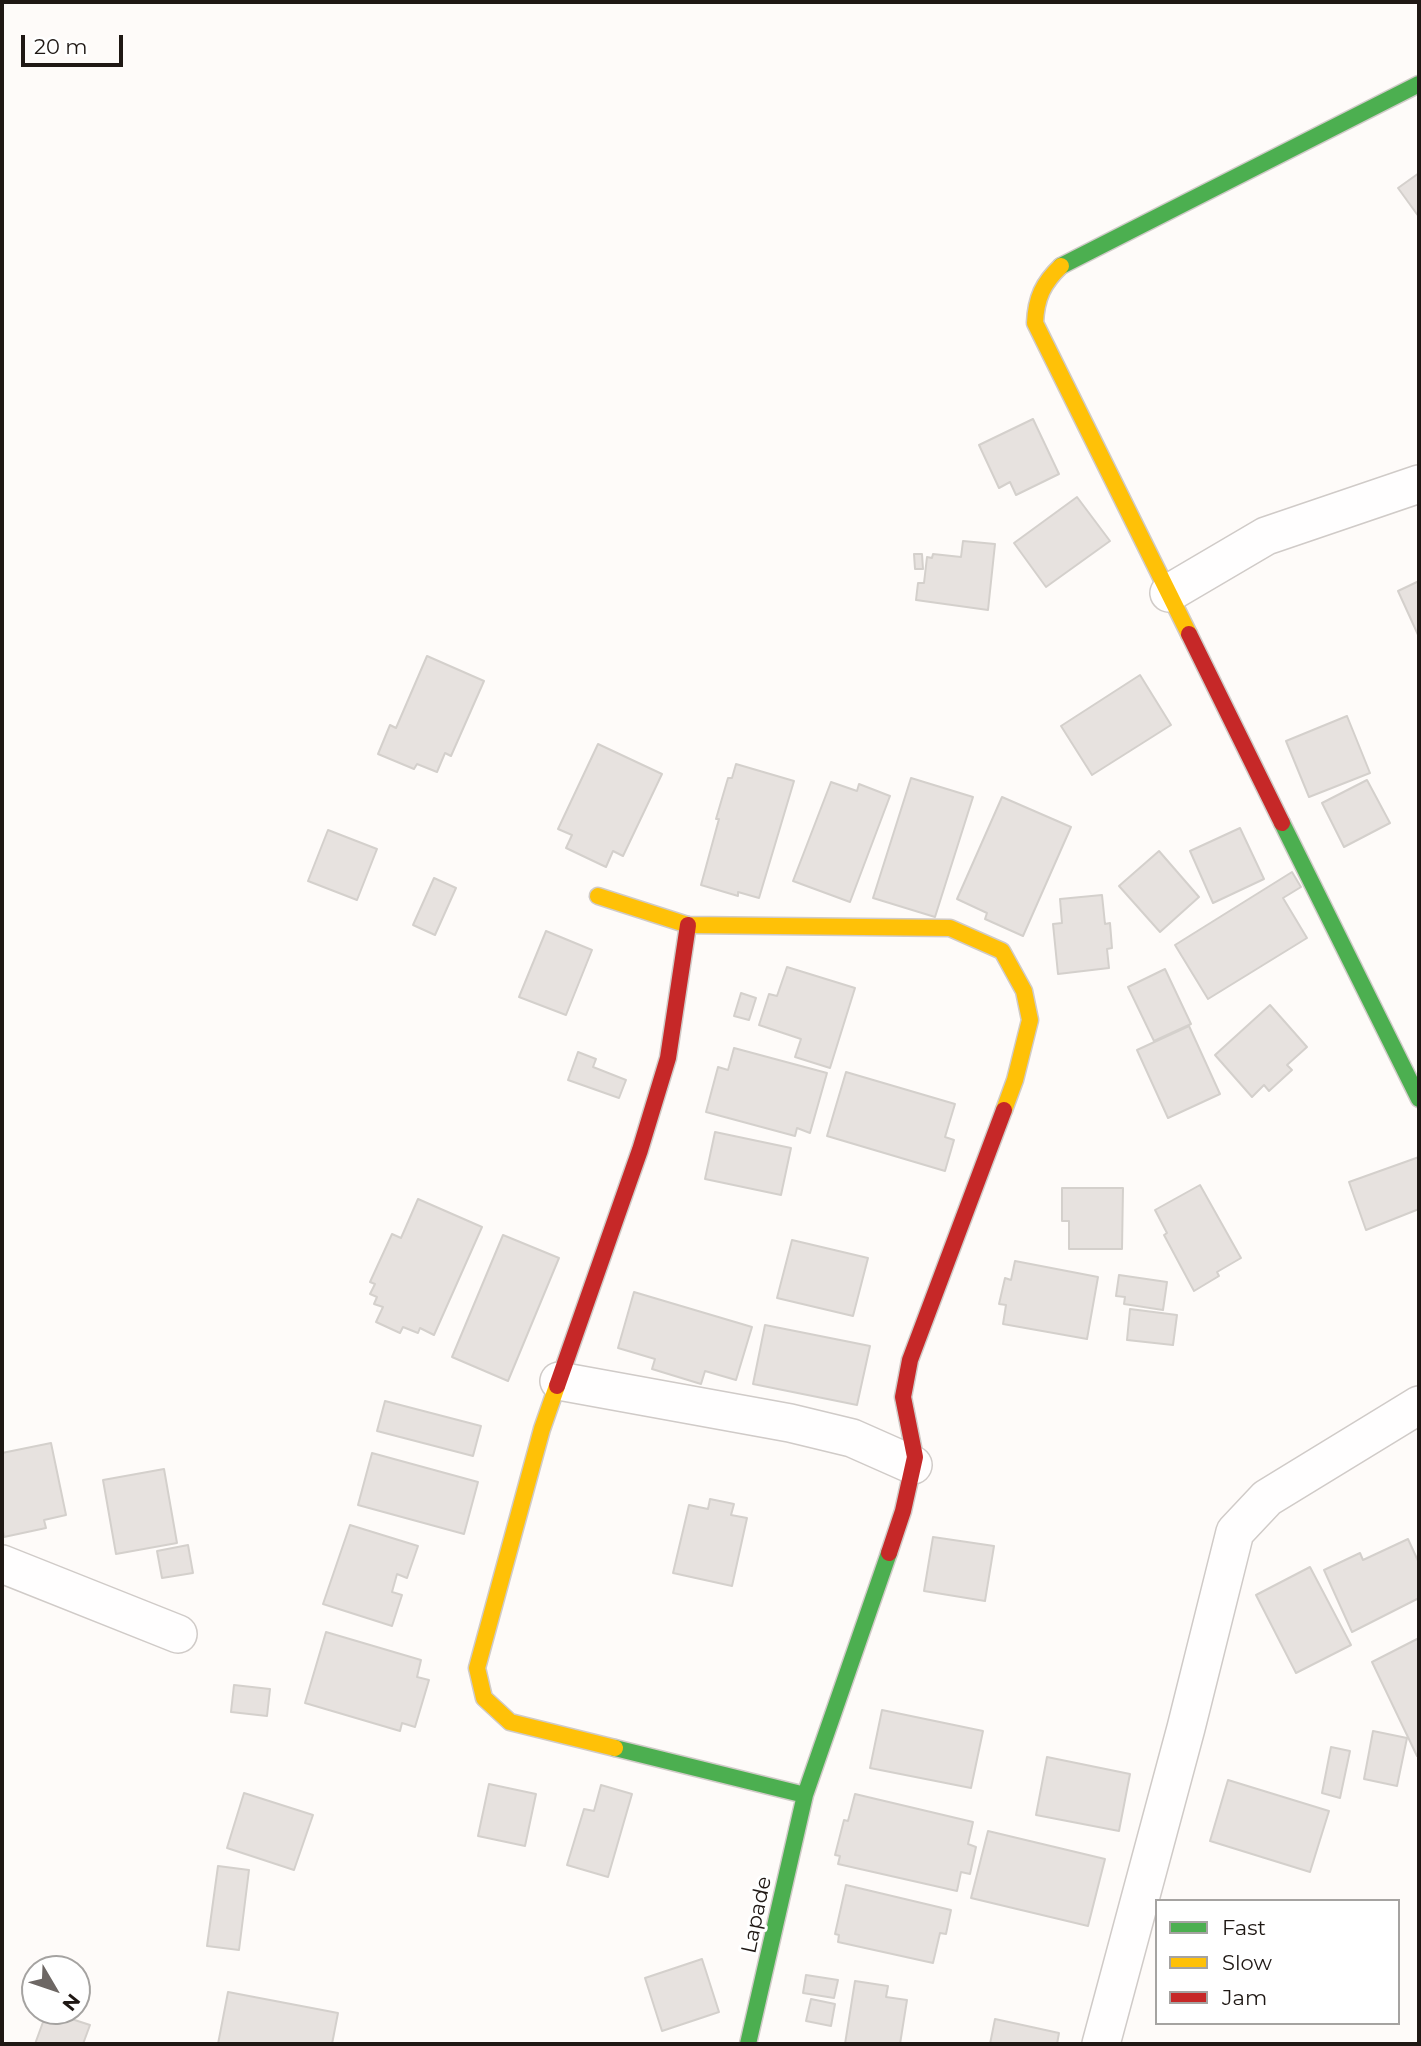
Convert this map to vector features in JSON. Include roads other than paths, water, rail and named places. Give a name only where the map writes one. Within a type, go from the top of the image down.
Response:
[{"type":"street","points":[[1419,84],[1063,264],[1043,282],[1036,299],[1035,323],[1419,1098]]},
{"type":"street","points":[[1169,593],[1266,536],[1419,484]]},
{"type":"street","name":"Lapade","points":[[598,896],[688,925],[950,928],[1003,951],[1024,991],[1030,1020],[1014,1080],[910,1360],[903,1397],[915,1457],[903,1511],[805,1795],[748,2044]]},
{"type":"street","points":[[688,925],[668,1058],[640,1150],[542,1429],[477,1668],[484,1698],[510,1721],[805,1795]]},
{"type":"street","points":[[559,1381],[790,1423],[852,1438],[913,1465]]},
{"type":"street","points":[[1101,2044],[1186,1728],[1235,1532],[1267,1498],[1419,1405]]},
{"type":"street","points":[[2,1564],[178,1634]]}]
